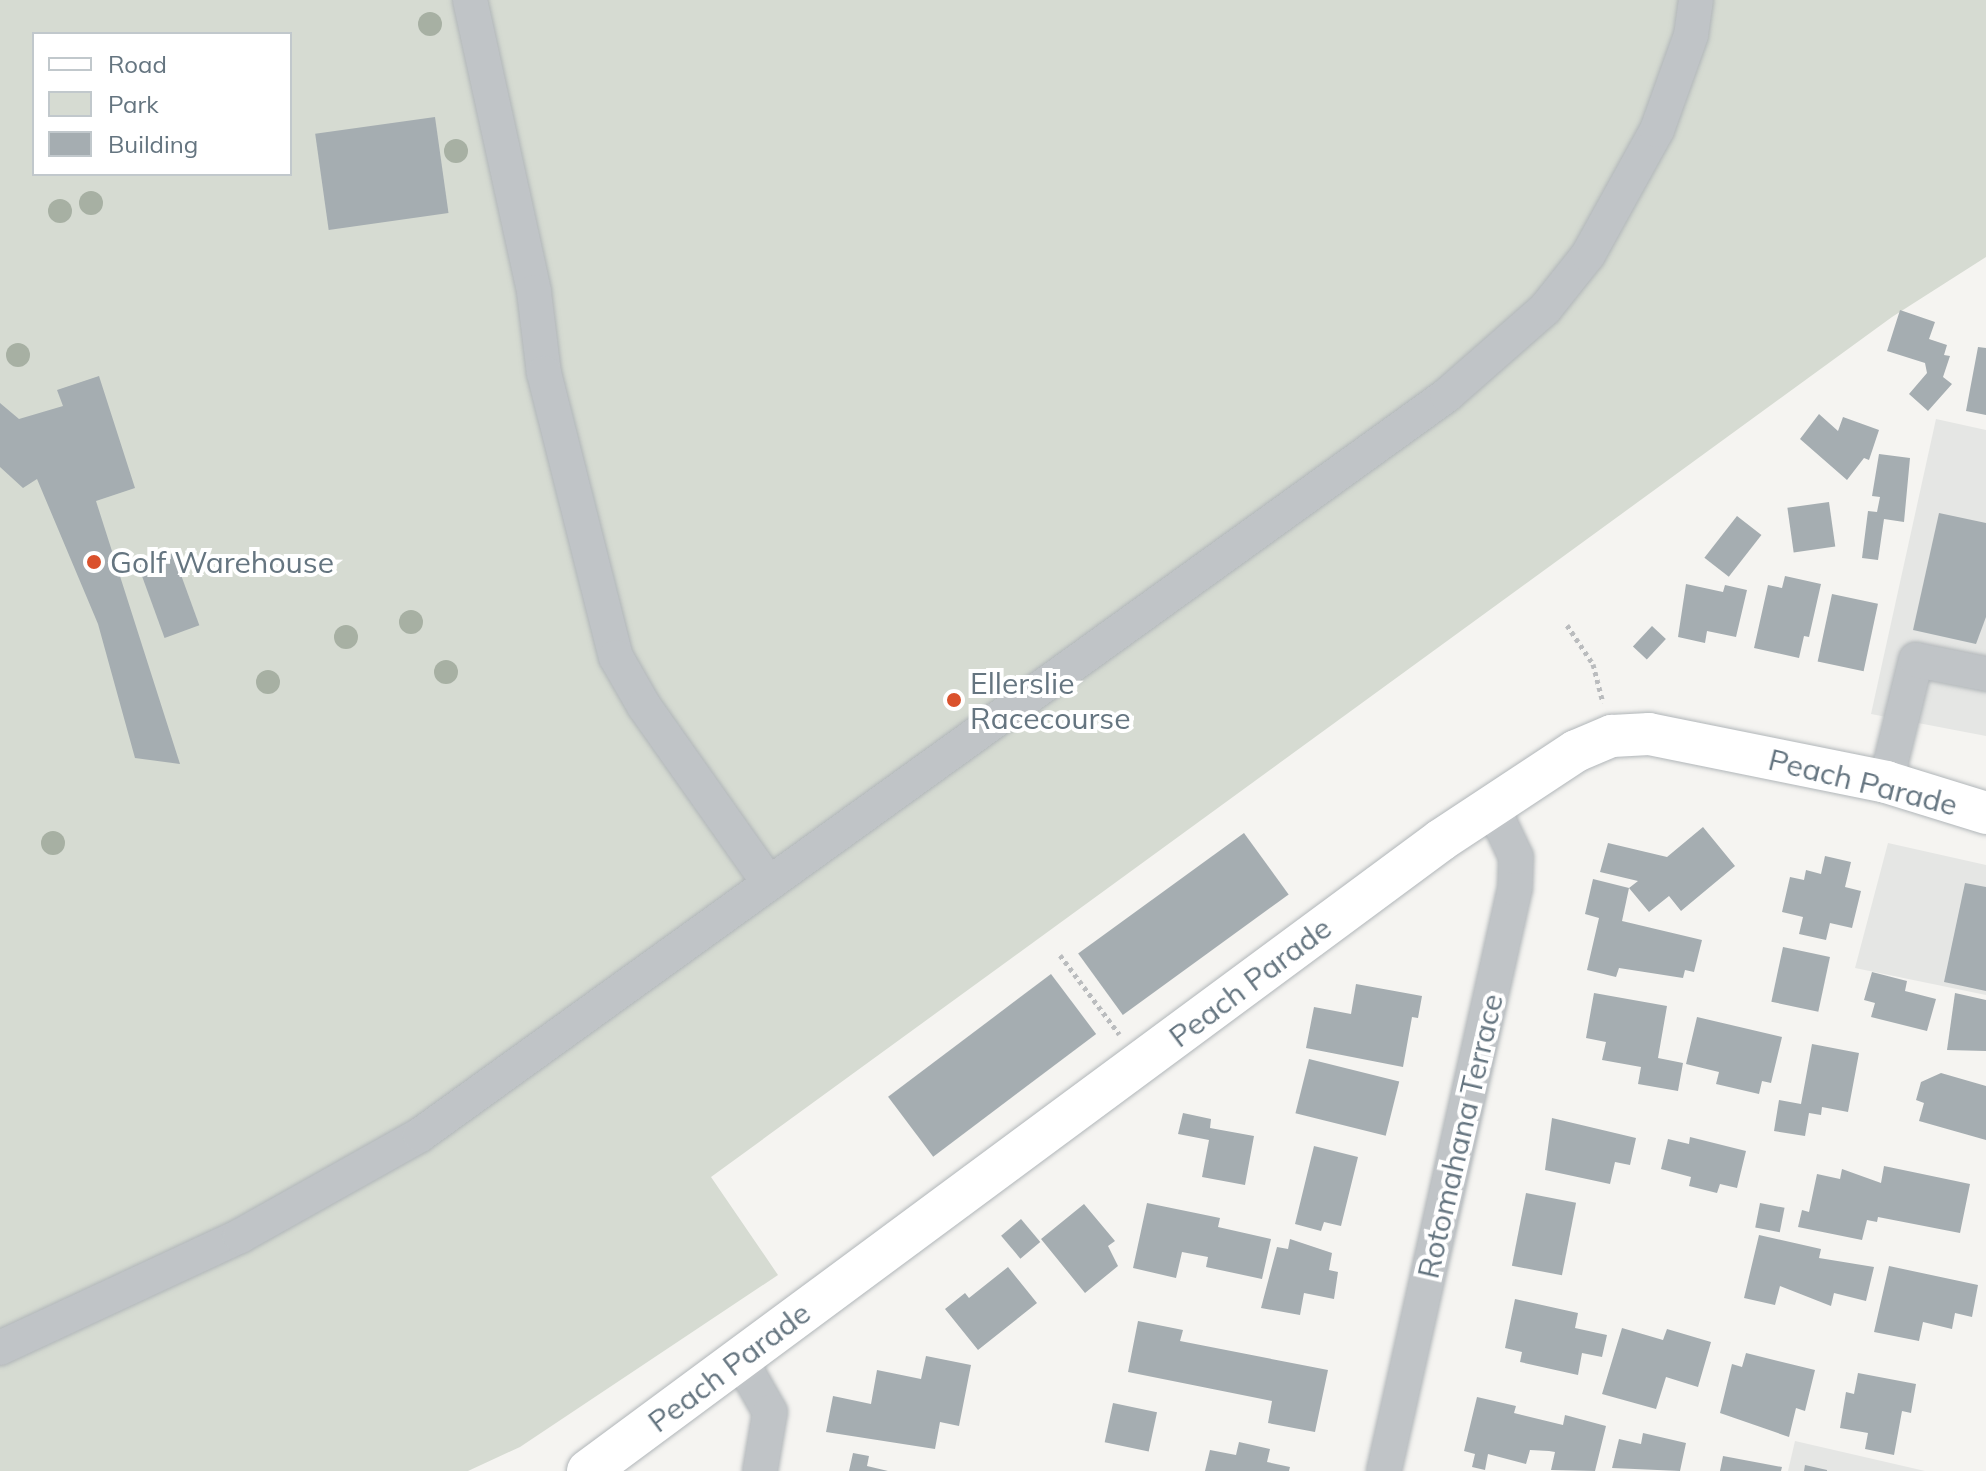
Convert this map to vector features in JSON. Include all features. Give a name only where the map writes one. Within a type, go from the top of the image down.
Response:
[{"type":"main road","name":"Peach Parade","points":[[588,1471],[1491,804],[1544,769],[1612,736],[1649,734],[1886,782],[1986,813]]},
{"type":"street","points":[[470,0],[534,292],[544,373],[616,657],[644,706],[768,882]]},
{"type":"street","points":[[0,1348],[240,1236],[420,1135],[1447,395],[1514,338],[1588,255],[1657,130],[1691,35],[1696,0]]},
{"type":"street","points":[[1886,782],[1916,660],[1986,674]]},
{"type":"street","name":"Rotomahana Terrace","points":[[1384,1471],[1515,888],[1516,857],[1491,804]]},
{"type":"street","points":[[740,1359],[770,1412],[760,1471]]},
{"type":"path","points":[[1567,625],[1593,664],[1612,736]]},
{"type":"path","points":[[1060,955],[1140,1063]]},
{"type":"shaded area","points":[[1936,419],[1986,430],[1986,736],[1871,714]]},
{"type":"shaded area","points":[[1888,843],[1986,865],[1986,995],[1855,968]]},
{"type":"shaded area","points":[[1795,1441],[1925,1471],[1788,1471]]},
{"type":"green space","name":"Ellerslie Racecourse","points":[[0,0],[1986,0],[1986,257],[1892,317],[711,1177],[778,1275],[520,1447],[468,1471],[0,1471]]},
{"type":"building","points":[[435,117],[448,213],[329,230],[315,134]]},
{"type":"building","points":[[1900,310],[1935,322],[1929,339],[1947,345],[1944,355],[1950,356],[1943,377],[1952,384],[1928,411],[1909,394],[1927,373],[1925,363],[1887,351]]},
{"type":"building","points":[[1978,347],[1986,348],[1986,415],[1966,411]]},
{"type":"building","name":"Golf Warehouse","points":[[99,376],[135,488],[96,501],[180,764],[135,758],[98,624],[37,479],[23,488],[0,467],[0,403],[19,419],[63,406],[57,390]]},
{"type":"building","points":[[1819,414],[1838,431],[1843,417],[1879,430],[1869,460],[1864,458],[1847,480],[1800,439]]},
{"type":"building","points":[[1879,454],[1910,458],[1904,522],[1884,519],[1878,560],[1862,558],[1868,511],[1877,512],[1880,497],[1872,496]]},
{"type":"building","points":[[1829,502],[1835,547],[1794,552],[1787,508]]},
{"type":"building","points":[[1939,513],[1986,523],[1986,617],[1976,644],[1913,630]]},
{"type":"building","points":[[1737,516],[1761,535],[1729,577],[1704,558]]},
{"type":"building","points":[[173,553],[199,625],[165,638],[138,566]]},
{"type":"building","points":[[1785,576],[1821,584],[1809,637],[1804,636],[1799,658],[1754,648],[1768,585],[1782,588]]},
{"type":"building","points":[[1686,584],[1723,592],[1725,585],[1747,590],[1736,637],[1707,631],[1705,643],[1678,637]]},
{"type":"building","points":[[1832,594],[1878,604],[1864,671],[1818,661]]},
{"type":"building","points":[[1652,626],[1666,639],[1647,659],[1633,646]]},
{"type":"building","points":[[1703,827],[1735,866],[1681,911],[1669,896],[1649,912],[1629,888],[1638,881],[1600,872],[1608,843],[1667,857]]},
{"type":"building","points":[[1244,833],[1289,894],[1123,1015],[1078,953]]},
{"type":"building","points":[[1825,856],[1851,862],[1845,887],[1861,891],[1852,928],[1830,923],[1826,940],[1799,934],[1803,917],[1782,912],[1790,877],[1804,880],[1806,870],[1821,874]]},
{"type":"building","points":[[1593,879],[1629,888],[1622,921],[1702,940],[1694,972],[1685,970],[1683,978],[1619,968],[1616,977],[1587,970],[1599,918],[1585,914]]},
{"type":"building","points":[[1965,883],[1986,887],[1986,991],[1944,982]]},
{"type":"building","points":[[1783,947],[1830,957],[1818,1012],[1771,1002]]},
{"type":"building","points":[[1872,972],[1907,981],[1905,991],[1936,999],[1927,1031],[1871,1017],[1875,1003],[1864,1000]]},
{"type":"building","points":[[1051,974],[1096,1034],[933,1157],[888,1097]]},
{"type":"building","points":[[1356,984],[1422,996],[1418,1018],[1412,1017],[1403,1067],[1306,1048],[1314,1007],[1351,1014]]},
{"type":"building","points":[[1594,993],[1667,1006],[1658,1058],[1683,1063],[1678,1091],[1638,1084],[1641,1067],[1602,1060],[1606,1042],[1586,1038]]},
{"type":"building","points":[[1955,993],[1986,1000],[1986,1051],[1947,1050]]},
{"type":"building","points":[[1697,1017],[1782,1037],[1771,1083],[1762,1081],[1759,1094],[1716,1084],[1719,1072],[1686,1064]]},
{"type":"building","points":[[1812,1044],[1859,1053],[1848,1112],[1822,1107],[1821,1115],[1809,1113],[1805,1136],[1774,1131],[1779,1100],[1801,1104]]},
{"type":"building","points":[[1309,1059],[1399,1081],[1386,1136],[1295,1113]]},
{"type":"building","points":[[1941,1073],[1986,1086],[1986,1140],[1919,1121],[1924,1103],[1916,1100],[1921,1082]]},
{"type":"building","points":[[1183,1113],[1211,1119],[1210,1128],[1254,1136],[1245,1185],[1202,1177],[1209,1140],[1178,1134]]},
{"type":"building","points":[[1552,1118],[1636,1138],[1630,1165],[1615,1162],[1610,1184],[1545,1170]]},
{"type":"building","points":[[1690,1137],[1746,1151],[1737,1188],[1720,1184],[1717,1193],[1689,1186],[1691,1177],[1661,1169],[1668,1139],[1689,1144]]},
{"type":"building","points":[[1314,1146],[1358,1157],[1341,1226],[1324,1222],[1321,1231],[1295,1224]]},
{"type":"building","points":[[1884,1166],[1970,1184],[1960,1233],[1878,1217],[1877,1222],[1867,1220],[1862,1240],[1798,1227],[1802,1210],[1809,1212],[1817,1174],[1840,1179],[1842,1169],[1881,1183]]},
{"type":"building","points":[[1526,1193],[1576,1203],[1562,1275],[1512,1266]]},
{"type":"building","points":[[1147,1203],[1220,1218],[1218,1227],[1271,1239],[1262,1279],[1206,1267],[1208,1257],[1182,1252],[1176,1278],[1133,1268]]},
{"type":"building","points":[[1760,1203],[1785,1208],[1780,1232],[1755,1228]]},
{"type":"building","points":[[1084,1204],[1115,1241],[1108,1246],[1118,1266],[1085,1293],[1041,1239]]},
{"type":"building","points":[[1021,1219],[1040,1242],[1020,1259],[1001,1236]]},
{"type":"building","points":[[1759,1235],[1821,1249],[1819,1258],[1874,1267],[1866,1301],[1834,1293],[1831,1306],[1780,1286],[1775,1305],[1744,1298]]},
{"type":"building","points":[[1290,1239],[1332,1253],[1329,1270],[1338,1272],[1334,1299],[1304,1293],[1300,1315],[1261,1308],[1277,1247],[1288,1249]]},
{"type":"building","points":[[1889,1266],[1978,1285],[1972,1317],[1955,1313],[1952,1329],[1923,1322],[1919,1341],[1874,1332]]},
{"type":"building","points":[[1008,1267],[1037,1303],[978,1350],[945,1309],[965,1293],[969,1298]]},
{"type":"building","points":[[1515,1299],[1578,1313],[1575,1328],[1607,1335],[1602,1357],[1582,1353],[1578,1375],[1520,1362],[1522,1352],[1505,1348]]},
{"type":"building","points":[[1138,1321],[1183,1330],[1180,1341],[1328,1370],[1315,1432],[1268,1423],[1272,1401],[1128,1372]]},
{"type":"building","points":[[1622,1328],[1663,1340],[1667,1329],[1711,1342],[1698,1387],[1666,1377],[1656,1409],[1602,1394]]},
{"type":"building","points":[[1746,1353],[1815,1370],[1805,1411],[1796,1408],[1789,1437],[1720,1413],[1732,1364],[1742,1367]]},
{"type":"building","points":[[926,1356],[971,1365],[959,1426],[940,1422],[935,1449],[826,1432],[833,1396],[871,1404],[877,1370],[921,1379]]},
{"type":"building","points":[[1858,1373],[1916,1384],[1911,1413],[1902,1411],[1894,1455],[1865,1449],[1868,1433],[1840,1428],[1846,1392],[1854,1394]]},
{"type":"building","points":[[1477,1397],[1516,1406],[1514,1413],[1563,1425],[1565,1415],[1606,1426],[1595,1471],[1551,1470],[1555,1452],[1530,1450],[1526,1464],[1488,1454],[1485,1470],[1472,1467],[1475,1454],[1464,1451]]},
{"type":"building","points":[[1113,1403],[1157,1412],[1149,1451],[1105,1442]]},
{"type":"building","points":[[1643,1433],[1686,1443],[1680,1471],[1612,1468],[1619,1439],[1641,1444]]},
{"type":"building","points":[[1239,1442],[1270,1449],[1267,1462],[1290,1467],[1289,1471],[1205,1471],[1210,1450],[1236,1455]]},
{"type":"building","points":[[853,1453],[869,1456],[867,1466],[888,1471],[849,1471]]},
{"type":"building","points":[[1723,1456],[1782,1467],[1781,1471],[1720,1471]]},
{"type":"building","points":[[1805,1465],[1827,1470],[1827,1471],[1804,1471]]},
{"type":"place","name":"Golf Warehouse","points":[[94,562]]},
{"type":"place","name":"Ellerslie Racecourse","points":[[954,700]]}]
